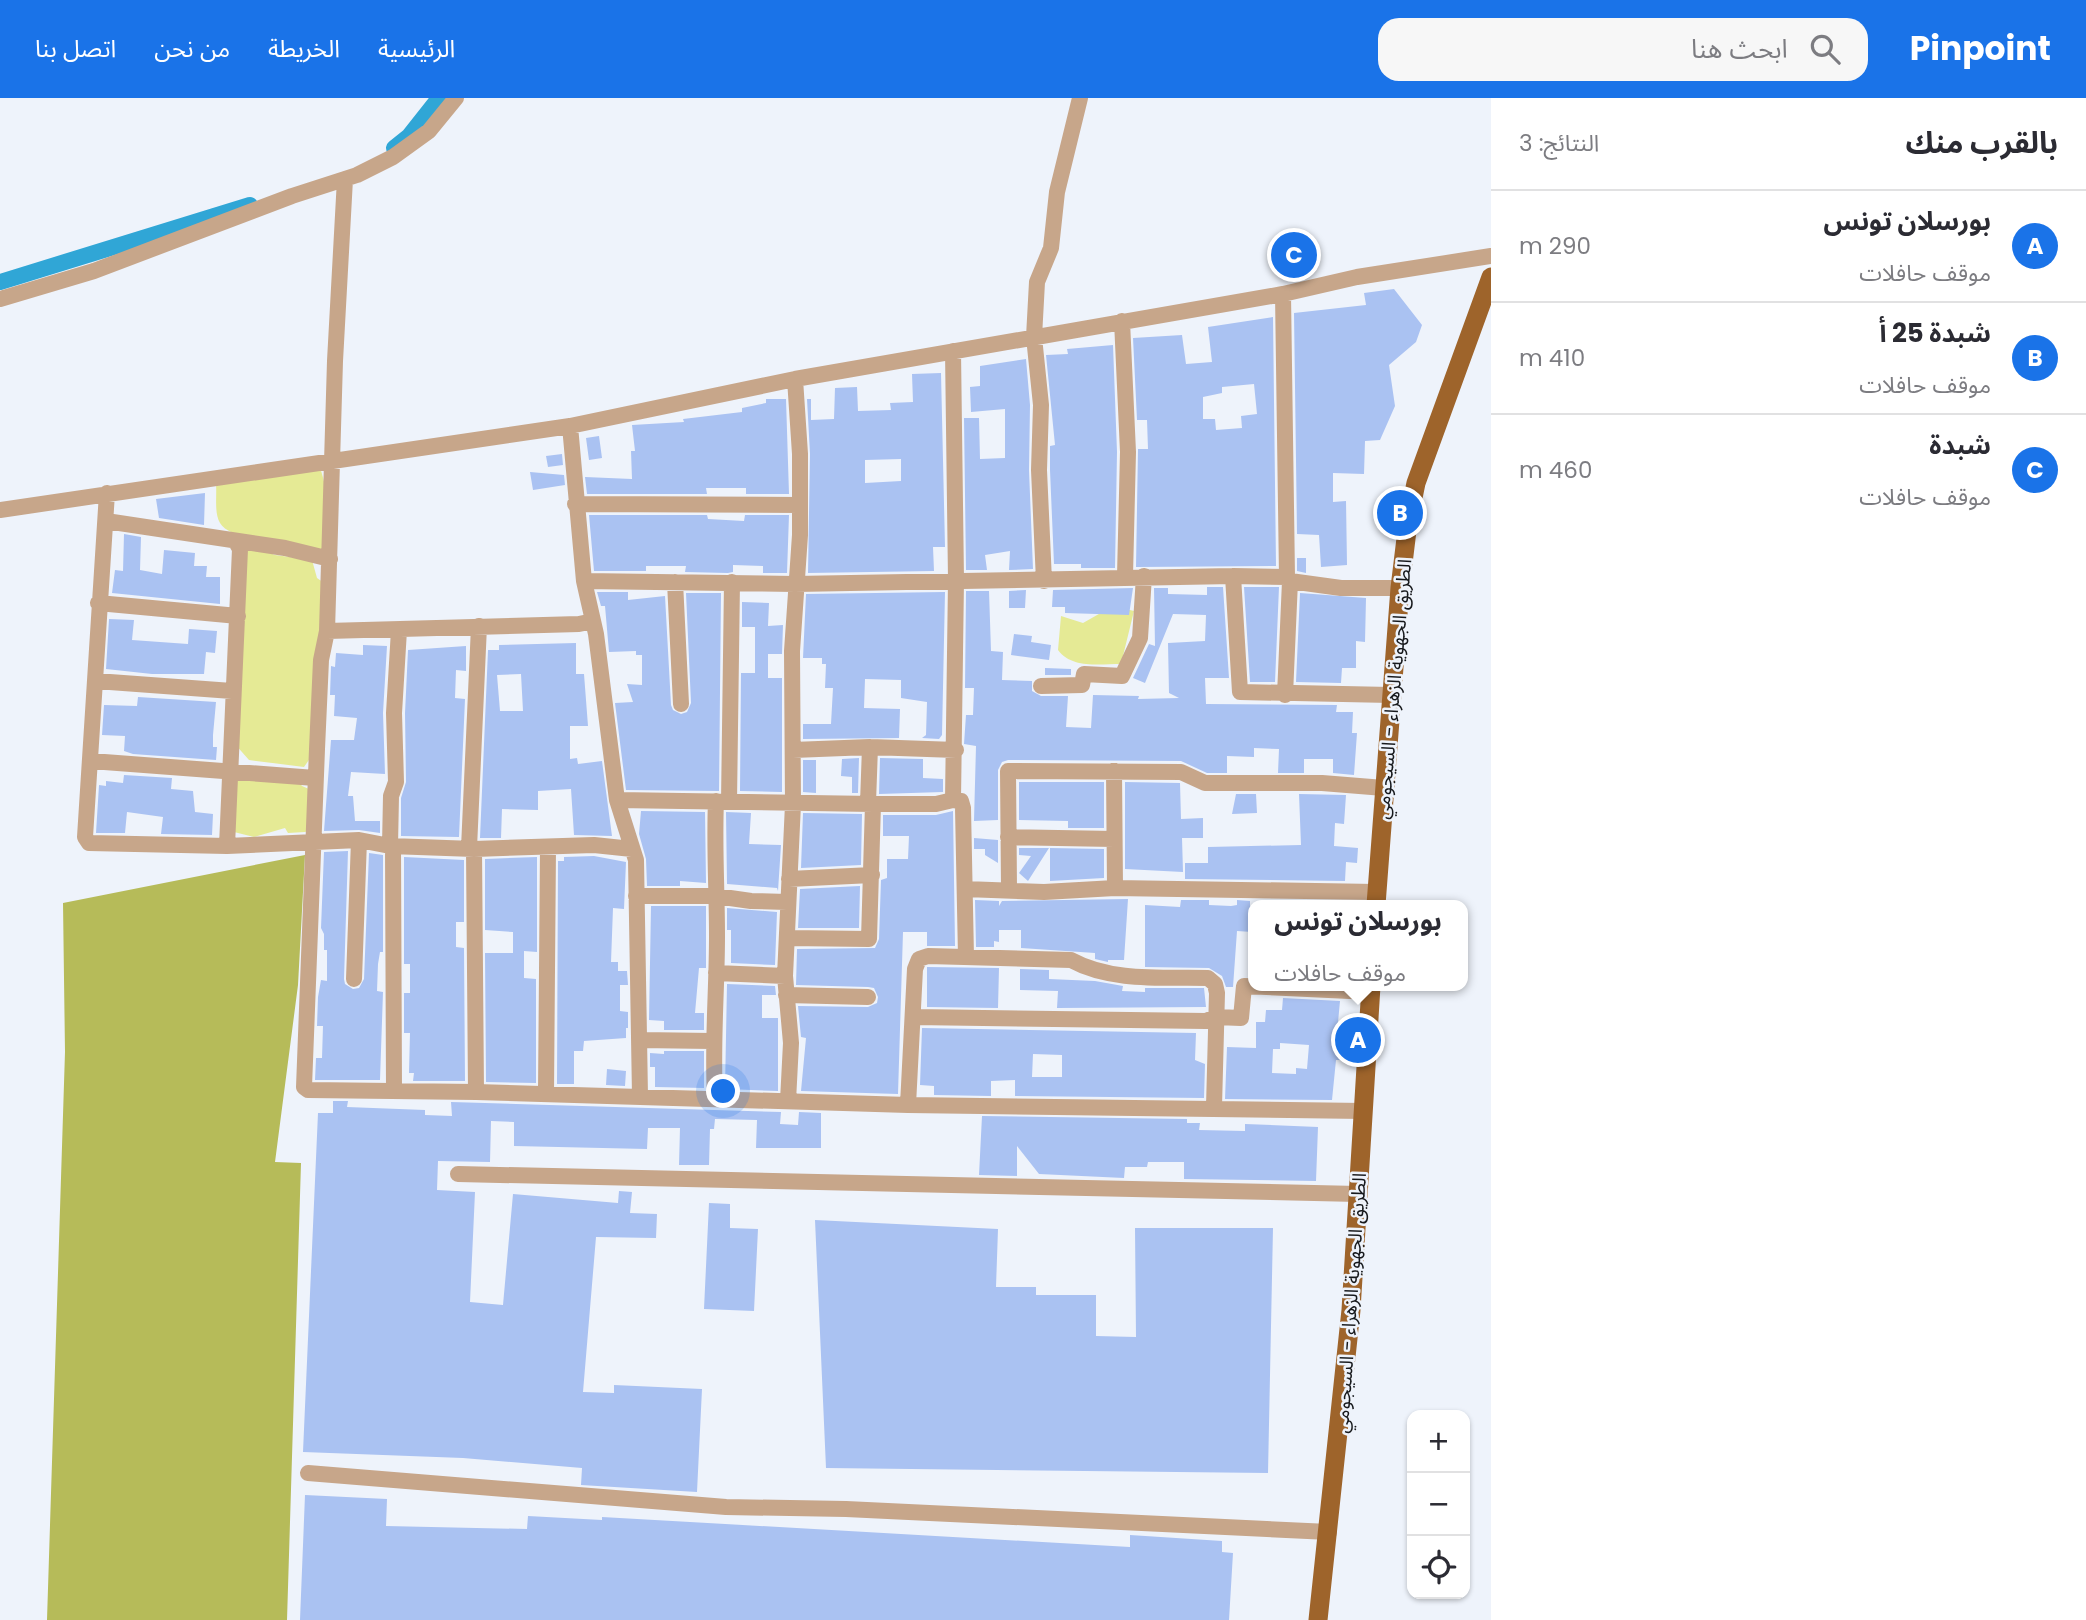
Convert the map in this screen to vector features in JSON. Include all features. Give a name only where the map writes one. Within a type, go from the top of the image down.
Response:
[{"type":"main road","name":"الطريق الجهوية الزهراء - السيجومي","points":[[1376,899],[1400,588],[1416,483],[1491,277]]},
{"type":"main road","name":"الطريق الجهوية الزهراء - السيجومي","points":[[1318,1620],[1351,1310],[1371,991]]},
{"type":"street","points":[[0,299],[94,271],[292,196],[345,179],[393,158],[429,131],[456,98]]},
{"type":"street","points":[[1044,581],[1039,470],[1041,405],[1034,337],[1037,282],[1051,248],[1057,192],[1080,98]]},
{"type":"street","points":[[345,179],[335,361],[335,460],[327,631],[321,660],[315,778],[304,1087],[308,1090],[640,1096],[908,1105],[1364,1111]]},
{"type":"street","points":[[0,510],[570,426],[795,379],[1283,294],[1357,277],[1491,256]]},
{"type":"street","points":[[1283,294],[1288,579],[1285,695]]},
{"type":"street","points":[[1122,321],[1128,452],[1125,576]]},
{"type":"street","points":[[953,351],[957,580],[953,800]]},
{"type":"street","points":[[788,1101],[790,1043],[785,976],[793,804],[795,584],[800,505],[795,379]]},
{"type":"street","points":[[570,426],[575,505],[584,581],[593,621],[617,800],[636,860],[640,1096]]},
{"type":"street","points":[[107,493],[85,837],[89,843],[227,846],[359,840],[391,846],[472,848],[594,845],[632,849]]},
{"type":"street","points":[[575,505],[800,505]]},
{"type":"street","points":[[106,521],[224,537],[236,542],[285,548],[330,559]]},
{"type":"street","points":[[227,846],[240,549],[236,542]]},
{"type":"street","points":[[1041,686],[1082,685],[1084,674],[1122,676],[1140,638],[1144,576]]},
{"type":"street","points":[[584,581],[795,584],[1233,576],[1288,579],[1341,588],[1400,588]]},
{"type":"street","points":[[1233,576],[1237,690],[1242,694],[1391,695]]},
{"type":"street","points":[[675,582],[681,704]]},
{"type":"street","points":[[715,1098],[712,1041],[716,973],[716,896],[713,859],[722,801],[732,582]]},
{"type":"street","points":[[98,603],[238,616]]},
{"type":"street","points":[[327,631],[579,624],[593,621]]},
{"type":"street","points":[[476,1092],[472,848],[479,626]]},
{"type":"street","points":[[394,1090],[391,796],[396,782],[394,713],[399,630]]},
{"type":"street","points":[[96,681],[232,691]]},
{"type":"street","points":[[793,750],[870,747],[956,750]]},
{"type":"street","points":[[788,938],[869,939],[872,875],[870,747]]},
{"type":"street","points":[[91,761],[315,778]]},
{"type":"street","points":[[1009,888],[1008,771],[1181,772],[1205,783],[1322,783],[1384,788]]},
{"type":"street","points":[[1114,771],[1115,888]]},
{"type":"street","points":[[617,800],[793,804],[936,804],[961,801],[966,957]]},
{"type":"street","points":[[1008,837],[1114,839]]},
{"type":"street","points":[[354,979],[359,840]]},
{"type":"street","points":[[546,1094],[548,847]]},
{"type":"street","points":[[789,879],[872,875]]},
{"type":"street","points":[[965,889],[1009,888],[1044,892],[1115,888],[1259,898],[1376,899]]},
{"type":"street","points":[[636,897],[716,896],[787,902]]},
{"type":"street","points":[[908,1105],[915,969],[919,959],[928,956],[1071,960],[1091,971],[1142,977],[1208,978],[1217,993],[1214,1107]]},
{"type":"street","points":[[716,973],[785,976]]},
{"type":"street","points":[[914,1017],[1206,1021],[1216,1017],[1241,1018],[1244,986],[1248,986]]},
{"type":"street","points":[[786,995],[868,997]]},
{"type":"street","points":[[640,1040],[712,1041]]},
{"type":"street","points":[[458,1174],[1358,1194]]},
{"type":"street","points":[[308,1473],[726,1507],[846,1509],[1329,1532]]},
{"type":"green space","points":[[320,468],[328,511],[324,544],[320,553],[250,539],[237,535],[220,523],[216,509],[216,484]]},
{"type":"green space","points":[[246,544],[275,555],[312,560],[317,578],[327,585],[311,757],[304,767],[249,760],[234,743]]},
{"type":"green space","points":[[1113,606],[1134,611],[1121,664],[1079,663],[1058,650],[1061,616],[1083,623]]},
{"type":"green space","points":[[266,774],[297,780],[302,786],[316,792],[321,826],[305,832],[288,833],[285,828],[254,837],[230,831],[236,781]]},
{"type":"green space","points":[[305,855],[298,985],[275,1162],[301,1163],[287,1620],[47,1620],[65,1052],[63,903]]},
{"type":"building","points":[[1394,289],[1422,325],[1416,342],[1389,365],[1395,406],[1380,440],[1365,441],[1364,474],[1333,473],[1333,502],[1346,501],[1347,565],[1321,567],[1319,535],[1297,534],[1294,313],[1366,305],[1364,293]]},
{"type":"building","points":[[1273,317],[1276,566],[1136,567],[1138,449],[1148,449],[1147,420],[1137,420],[1133,338],[1182,335],[1186,364],[1212,362],[1208,327]],"holes":[[[1254,384],[1257,414],[1241,416],[1242,428],[1216,430],[1215,419],[1203,419],[1203,397],[1222,393],[1222,387]]]},
{"type":"building","points":[[1113,345],[1117,452],[1115,568],[1081,568],[1081,564],[1054,564],[1050,446],[1055,445],[1046,355],[1068,354],[1067,349]]},
{"type":"building","points":[[1026,359],[1030,405],[1029,470],[1033,569],[1009,570],[1010,551],[985,555],[987,570],[966,570],[964,418],[979,418],[980,459],[1005,458],[1005,409],[971,412],[970,387],[980,386],[980,366]]},
{"type":"building","points":[[941,373],[945,547],[933,547],[934,571],[808,573],[810,454],[807,399],[811,399],[811,420],[834,419],[835,388],[857,387],[858,411],[891,410],[890,403],[913,402],[912,374]],"holes":[[[901,459],[901,481],[865,483],[865,460]]]},
{"type":"building","points":[[766,399],[786,399],[789,494],[746,494],[746,488],[706,488],[707,494],[587,494],[585,477],[632,479],[631,451],[635,451],[632,425],[684,422],[683,419],[742,412],[742,408],[766,403]]},
{"type":"building","points":[[599,436],[602,458],[589,460],[586,438]]},
{"type":"building","points":[[562,454],[563,465],[548,467],[546,456]]},
{"type":"building","points":[[530,472],[564,475],[565,485],[533,490]]},
{"type":"building","points":[[205,493],[204,525],[159,518],[156,499]]},
{"type":"building","points":[[589,515],[707,515],[708,519],[744,521],[745,515],[789,515],[787,573],[763,573],[763,566],[733,565],[733,572],[728,573],[685,572],[686,566],[646,566],[646,571],[594,571]]},
{"type":"building","points":[[124,534],[141,537],[140,570],[162,574],[164,550],[195,553],[194,566],[207,566],[206,577],[220,577],[220,604],[112,593],[115,570],[123,571]]},
{"type":"building","points":[[1297,558],[1306,558],[1306,573],[1297,571]]},
{"type":"building","points":[[1207,587],[1223,587],[1229,678],[1205,678],[1206,704],[1337,705],[1336,712],[1353,712],[1352,733],[1357,733],[1354,775],[1333,773],[1333,759],[1304,759],[1304,773],[1278,773],[1279,749],[1254,748],[1254,757],[1227,756],[1227,773],[1207,773],[1181,761],[1008,760],[1002,762],[998,770],[998,820],[974,821],[976,746],[964,744],[966,715],[973,715],[974,688],[965,688],[966,591],[989,591],[991,651],[1003,652],[1002,680],[1032,681],[1032,691],[1041,696],[1068,696],[1066,727],[1091,728],[1093,695],[1139,696],[1138,699],[1179,698],[1169,693],[1168,643],[1205,641],[1206,615],[1173,614],[1145,683],[1133,678],[1149,644],[1155,646],[1154,588],[1168,588],[1168,594],[1207,595]]},
{"type":"building","points":[[1244,587],[1279,587],[1275,682],[1250,682]]},
{"type":"building","points":[[1133,588],[1129,615],[1065,613],[1065,607],[1052,607],[1053,590]]},
{"type":"building","points":[[1026,590],[1025,608],[1009,608],[1009,591]]},
{"type":"building","points":[[597,592],[628,592],[628,600],[665,596],[671,705],[673,710],[681,714],[687,712],[691,703],[686,593],[721,593],[719,791],[626,790],[615,703],[633,702],[627,684],[642,685],[642,655],[636,655],[636,651],[609,652],[605,606],[601,606]]},
{"type":"building","points":[[945,592],[942,735],[939,739],[922,738],[926,735],[927,702],[901,698],[901,680],[865,679],[864,708],[900,709],[899,738],[803,739],[803,724],[831,724],[833,688],[825,688],[826,664],[822,664],[822,658],[803,658],[806,594]]},
{"type":"building","points":[[1300,593],[1366,598],[1365,642],[1356,641],[1356,668],[1342,668],[1341,683],[1296,682]]},
{"type":"building","points":[[742,602],[769,603],[768,626],[783,625],[782,654],[768,654],[768,678],[782,678],[782,792],[740,791],[741,673],[755,673],[755,627],[742,627]]},
{"type":"building","points":[[109,619],[134,620],[132,640],[188,644],[189,629],[217,631],[215,653],[206,652],[204,674],[152,674],[106,669]]},
{"type":"building","points":[[1014,634],[1032,636],[1031,642],[1051,645],[1049,660],[1011,655]]},
{"type":"building","points":[[576,643],[576,674],[584,674],[588,726],[570,726],[570,759],[577,758],[578,764],[602,761],[612,836],[574,835],[571,789],[538,791],[538,810],[502,809],[501,838],[480,838],[488,650],[499,650],[499,645]],"holes":[[[521,674],[523,711],[500,711],[497,675]]]},
{"type":"building","points":[[363,645],[387,646],[383,713],[385,774],[351,772],[348,796],[353,796],[355,821],[380,821],[380,833],[359,830],[324,831],[331,740],[354,740],[357,718],[334,716],[335,695],[330,695],[331,666],[335,667],[336,653],[363,655]]},
{"type":"building","points":[[466,646],[466,671],[456,670],[455,698],[465,699],[459,837],[401,836],[401,798],[406,782],[408,650]]},
{"type":"building","points":[[1045,668],[1071,669],[1071,675],[1045,675]]},
{"type":"building","points":[[138,697],[216,702],[213,747],[217,747],[216,760],[133,754],[124,751],[125,736],[102,735],[104,705],[137,706]]},
{"type":"building","points":[[859,758],[858,793],[852,793],[852,777],[841,776],[842,759]]},
{"type":"building","points":[[880,758],[923,759],[923,778],[943,779],[943,792],[879,794]]},
{"type":"building","points":[[803,760],[816,760],[816,793],[803,792]]},
{"type":"building","points":[[124,775],[172,778],[171,789],[193,791],[195,812],[213,814],[212,835],[161,834],[163,817],[127,812],[125,833],[96,833],[99,785],[106,786],[106,781],[123,783]]},
{"type":"building","points":[[1019,782],[1104,782],[1104,828],[1068,828],[1068,821],[1019,820]]},
{"type":"building","points":[[1125,782],[1180,783],[1181,819],[1203,818],[1203,838],[1182,838],[1183,872],[1125,869]]},
{"type":"building","points":[[1236,794],[1256,794],[1257,813],[1232,814]]},
{"type":"building","points":[[1299,794],[1346,795],[1344,824],[1335,823],[1334,846],[1358,848],[1357,863],[1346,862],[1345,881],[1185,879],[1185,863],[1208,863],[1208,847],[1301,845]]},
{"type":"building","points":[[641,811],[705,812],[706,883],[680,881],[680,886],[647,886],[646,859],[639,834]]},
{"type":"building","points":[[953,811],[955,946],[927,946],[927,932],[903,932],[898,1094],[801,1091],[806,1038],[801,1037],[798,1006],[868,1007],[877,1003],[878,997],[874,988],[868,987],[796,985],[797,949],[875,948],[879,939],[881,880],[887,878],[887,859],[908,859],[909,836],[883,836],[883,815],[936,815]]},
{"type":"building","points":[[726,812],[751,813],[749,844],[781,845],[778,891],[777,888],[727,884]]},
{"type":"building","points":[[803,813],[862,814],[861,865],[801,868]]},
{"type":"building","points":[[974,838],[998,840],[998,863],[985,855],[985,849],[974,849]]},
{"type":"building","points":[[1019,848],[1049,848],[1028,881],[1019,873],[1031,856],[1019,855]]},
{"type":"building","points":[[1050,848],[1104,849],[1104,878],[1050,881]]},
{"type":"building","points":[[348,851],[344,979],[345,984],[353,989],[359,988],[364,979],[369,853],[383,855],[383,952],[380,952],[378,964],[377,991],[383,992],[380,1080],[315,1080],[316,1058],[322,1058],[323,1026],[317,1026],[318,997],[321,980],[327,981],[327,950],[324,950],[324,934],[321,928],[324,852]]},
{"type":"building","points":[[594,856],[626,862],[624,909],[613,908],[611,962],[618,962],[618,971],[627,971],[628,985],[620,985],[620,1011],[628,1012],[628,1028],[626,1038],[584,1041],[583,1051],[574,1051],[574,1084],[557,1084],[558,861],[564,861],[564,857]]},
{"type":"building","points":[[404,857],[464,860],[464,922],[456,922],[456,947],[464,948],[465,1081],[413,1081],[414,1073],[409,1073],[410,1033],[404,1033],[404,993],[410,993],[410,964],[404,964]]},
{"type":"building","points":[[537,857],[537,952],[524,951],[524,978],[536,979],[536,1083],[486,1082],[485,953],[513,953],[513,932],[485,930],[485,859]]},
{"type":"building","points":[[860,886],[859,928],[798,928],[800,889]]},
{"type":"building","points":[[1128,899],[1124,960],[1108,962],[1095,959],[1095,953],[1021,948],[1021,930],[999,930],[999,942],[994,941],[994,947],[976,947],[975,900],[999,901],[999,906],[1002,901]]},
{"type":"building","points":[[1181,900],[1209,900],[1209,905],[1231,906],[1237,905],[1237,900],[1248,901],[1248,932],[1237,931],[1233,987],[1226,987],[1222,976],[1209,968],[1145,967],[1145,905],[1180,907]]},
{"type":"building","points":[[651,906],[706,906],[706,968],[699,968],[695,1013],[704,1013],[704,1030],[664,1030],[664,1021],[649,1020]]},
{"type":"building","points":[[727,908],[777,912],[775,965],[731,963],[731,930],[727,930]]},
{"type":"building","points":[[927,967],[999,968],[998,1008],[927,1007]]},
{"type":"building","points":[[1020,969],[1049,970],[1049,979],[1095,981],[1123,986],[1122,991],[1145,992],[1145,988],[1204,988],[1206,1007],[1057,1008],[1058,991],[1020,990]]},
{"type":"building","points":[[727,984],[775,986],[776,995],[762,995],[762,1018],[778,1018],[778,1091],[725,1089]]},
{"type":"building","points":[[1283,998],[1340,1001],[1337,1033],[1342,1033],[1340,1060],[1336,1060],[1332,1100],[1225,1099],[1227,1047],[1256,1048],[1256,1022],[1265,1022],[1266,1010],[1282,1010]],"holes":[[[1280,1043],[1309,1045],[1307,1069],[1296,1068],[1296,1074],[1272,1073],[1273,1049],[1280,1049]]]},
{"type":"building","points":[[922,1028],[1196,1033],[1195,1060],[1205,1064],[1204,1098],[1015,1096],[1015,1080],[991,1081],[991,1096],[934,1095],[934,1086],[920,1085]],"holes":[[[1033,1054],[1062,1055],[1062,1077],[1032,1077]]]},
{"type":"building","points":[[664,1051],[704,1051],[704,1088],[655,1087],[655,1067],[650,1067],[650,1053],[664,1054]]},
{"type":"building","points":[[607,1069],[626,1071],[625,1086],[606,1085]]},
{"type":"building","points":[[333,1101],[348,1101],[347,1107],[425,1110],[425,1115],[452,1116],[451,1102],[781,1112],[780,1124],[798,1125],[799,1112],[821,1113],[821,1148],[756,1148],[757,1120],[715,1119],[714,1129],[710,1129],[709,1165],[679,1165],[680,1128],[648,1128],[647,1149],[514,1146],[514,1122],[491,1121],[490,1162],[438,1161],[437,1190],[475,1192],[470,1302],[503,1305],[513,1194],[618,1203],[619,1191],[632,1192],[630,1213],[657,1214],[656,1238],[596,1237],[583,1392],[614,1393],[614,1385],[702,1389],[697,1492],[581,1485],[582,1468],[463,1458],[303,1452],[318,1113],[333,1113]]},
{"type":"building","points":[[982,1116],[1187,1119],[1187,1123],[1200,1123],[1199,1130],[1245,1131],[1245,1124],[1318,1127],[1316,1181],[1184,1179],[1184,1162],[1148,1162],[1147,1167],[1125,1167],[1124,1178],[1039,1174],[1017,1146],[1017,1176],[979,1175]]},
{"type":"building","points":[[709,1203],[730,1204],[730,1228],[758,1229],[754,1311],[704,1309]]},
{"type":"building","points":[[815,1220],[998,1229],[996,1287],[1036,1287],[1036,1295],[1096,1295],[1096,1336],[1136,1337],[1135,1228],[1273,1228],[1268,1473],[826,1468]]},
{"type":"building","points":[[305,1495],[387,1499],[386,1526],[527,1529],[528,1516],[602,1520],[602,1517],[1130,1547],[1130,1535],[1222,1541],[1222,1552],[1233,1553],[1229,1620],[300,1620]]},
{"type":"waterway","points":[[394,148],[409,136],[439,98]]},
{"type":"waterway","points":[[0,282],[250,205]]},
{"type":"place","name":"شبدة","points":[[1294,255]]},
{"type":"place","name":"شبدة 25 أ","points":[[1400,513]]},
{"type":"place","name":"بورسلان تونس","points":[[1358,1040]]}]
